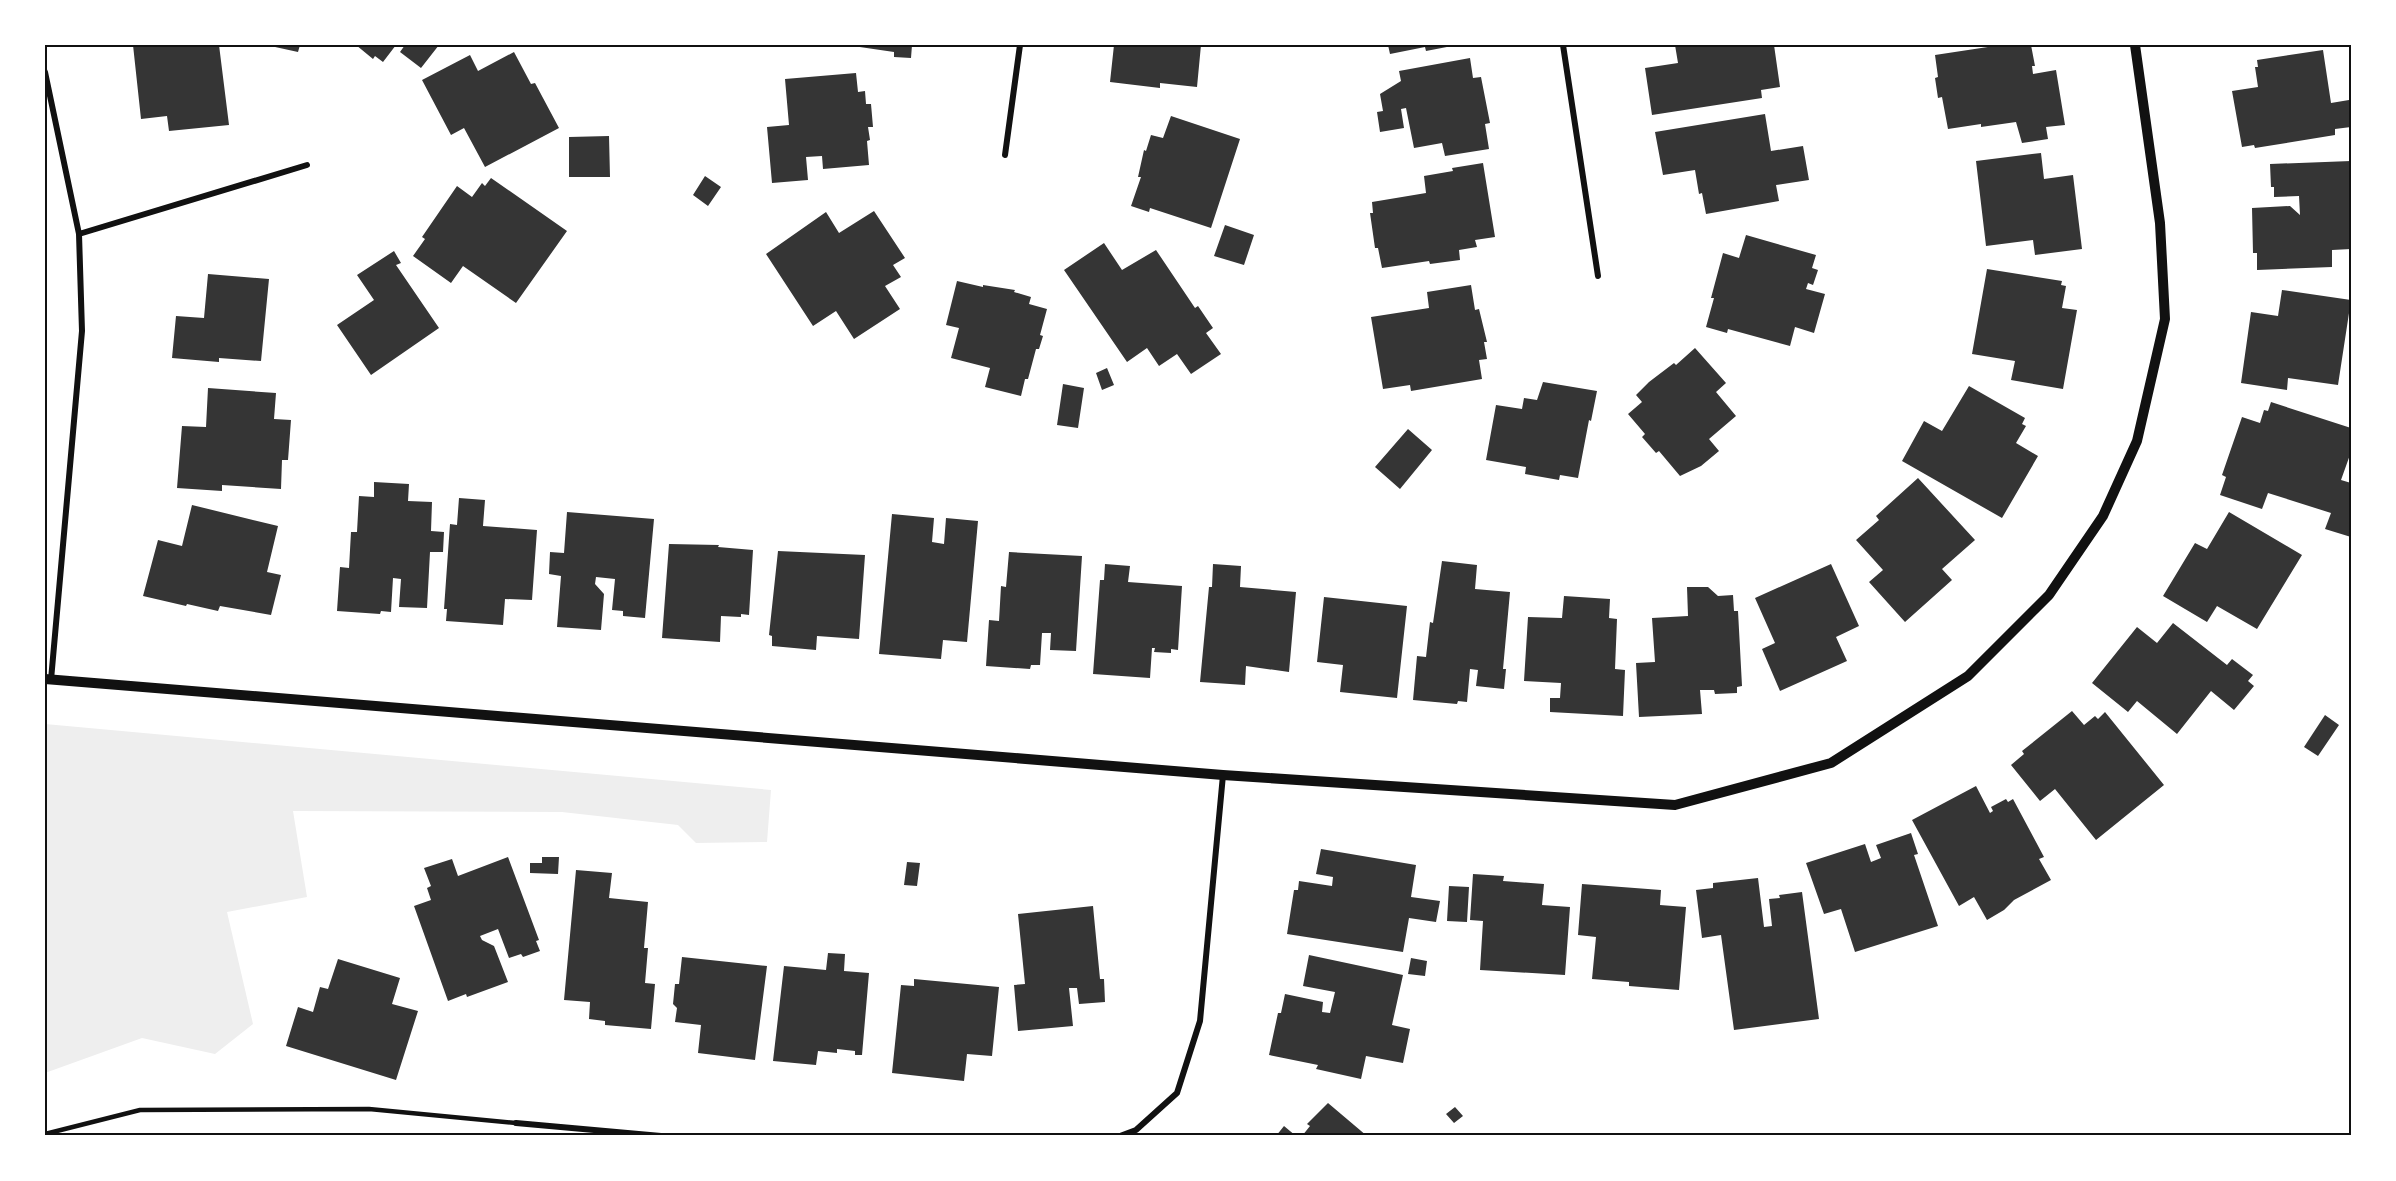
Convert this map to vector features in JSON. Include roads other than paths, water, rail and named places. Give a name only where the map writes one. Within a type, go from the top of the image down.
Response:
[{"type":"street","points":[[1005,155],[1020,45]]},
{"type":"street","points":[[1563,45],[1598,276]]},
{"type":"street","points":[[45,72],[79,234],[82,332],[48,680],[1223,775],[1675,805],[1831,763],[1968,676],[2049,595],[2103,516],[2137,441],[2165,319],[2160,223],[2135,45]]},
{"type":"street","points":[[79,234],[307,165]]},
{"type":"street","points":[[1120,1136],[1137,1130],[1177,1092],[1200,1021],[1223,775]]},
{"type":"street","points":[[516,1123],[661,1136]]},
{"type":"lane","points":[[45,1134],[140,1110],[369,1109],[516,1123]]}]
